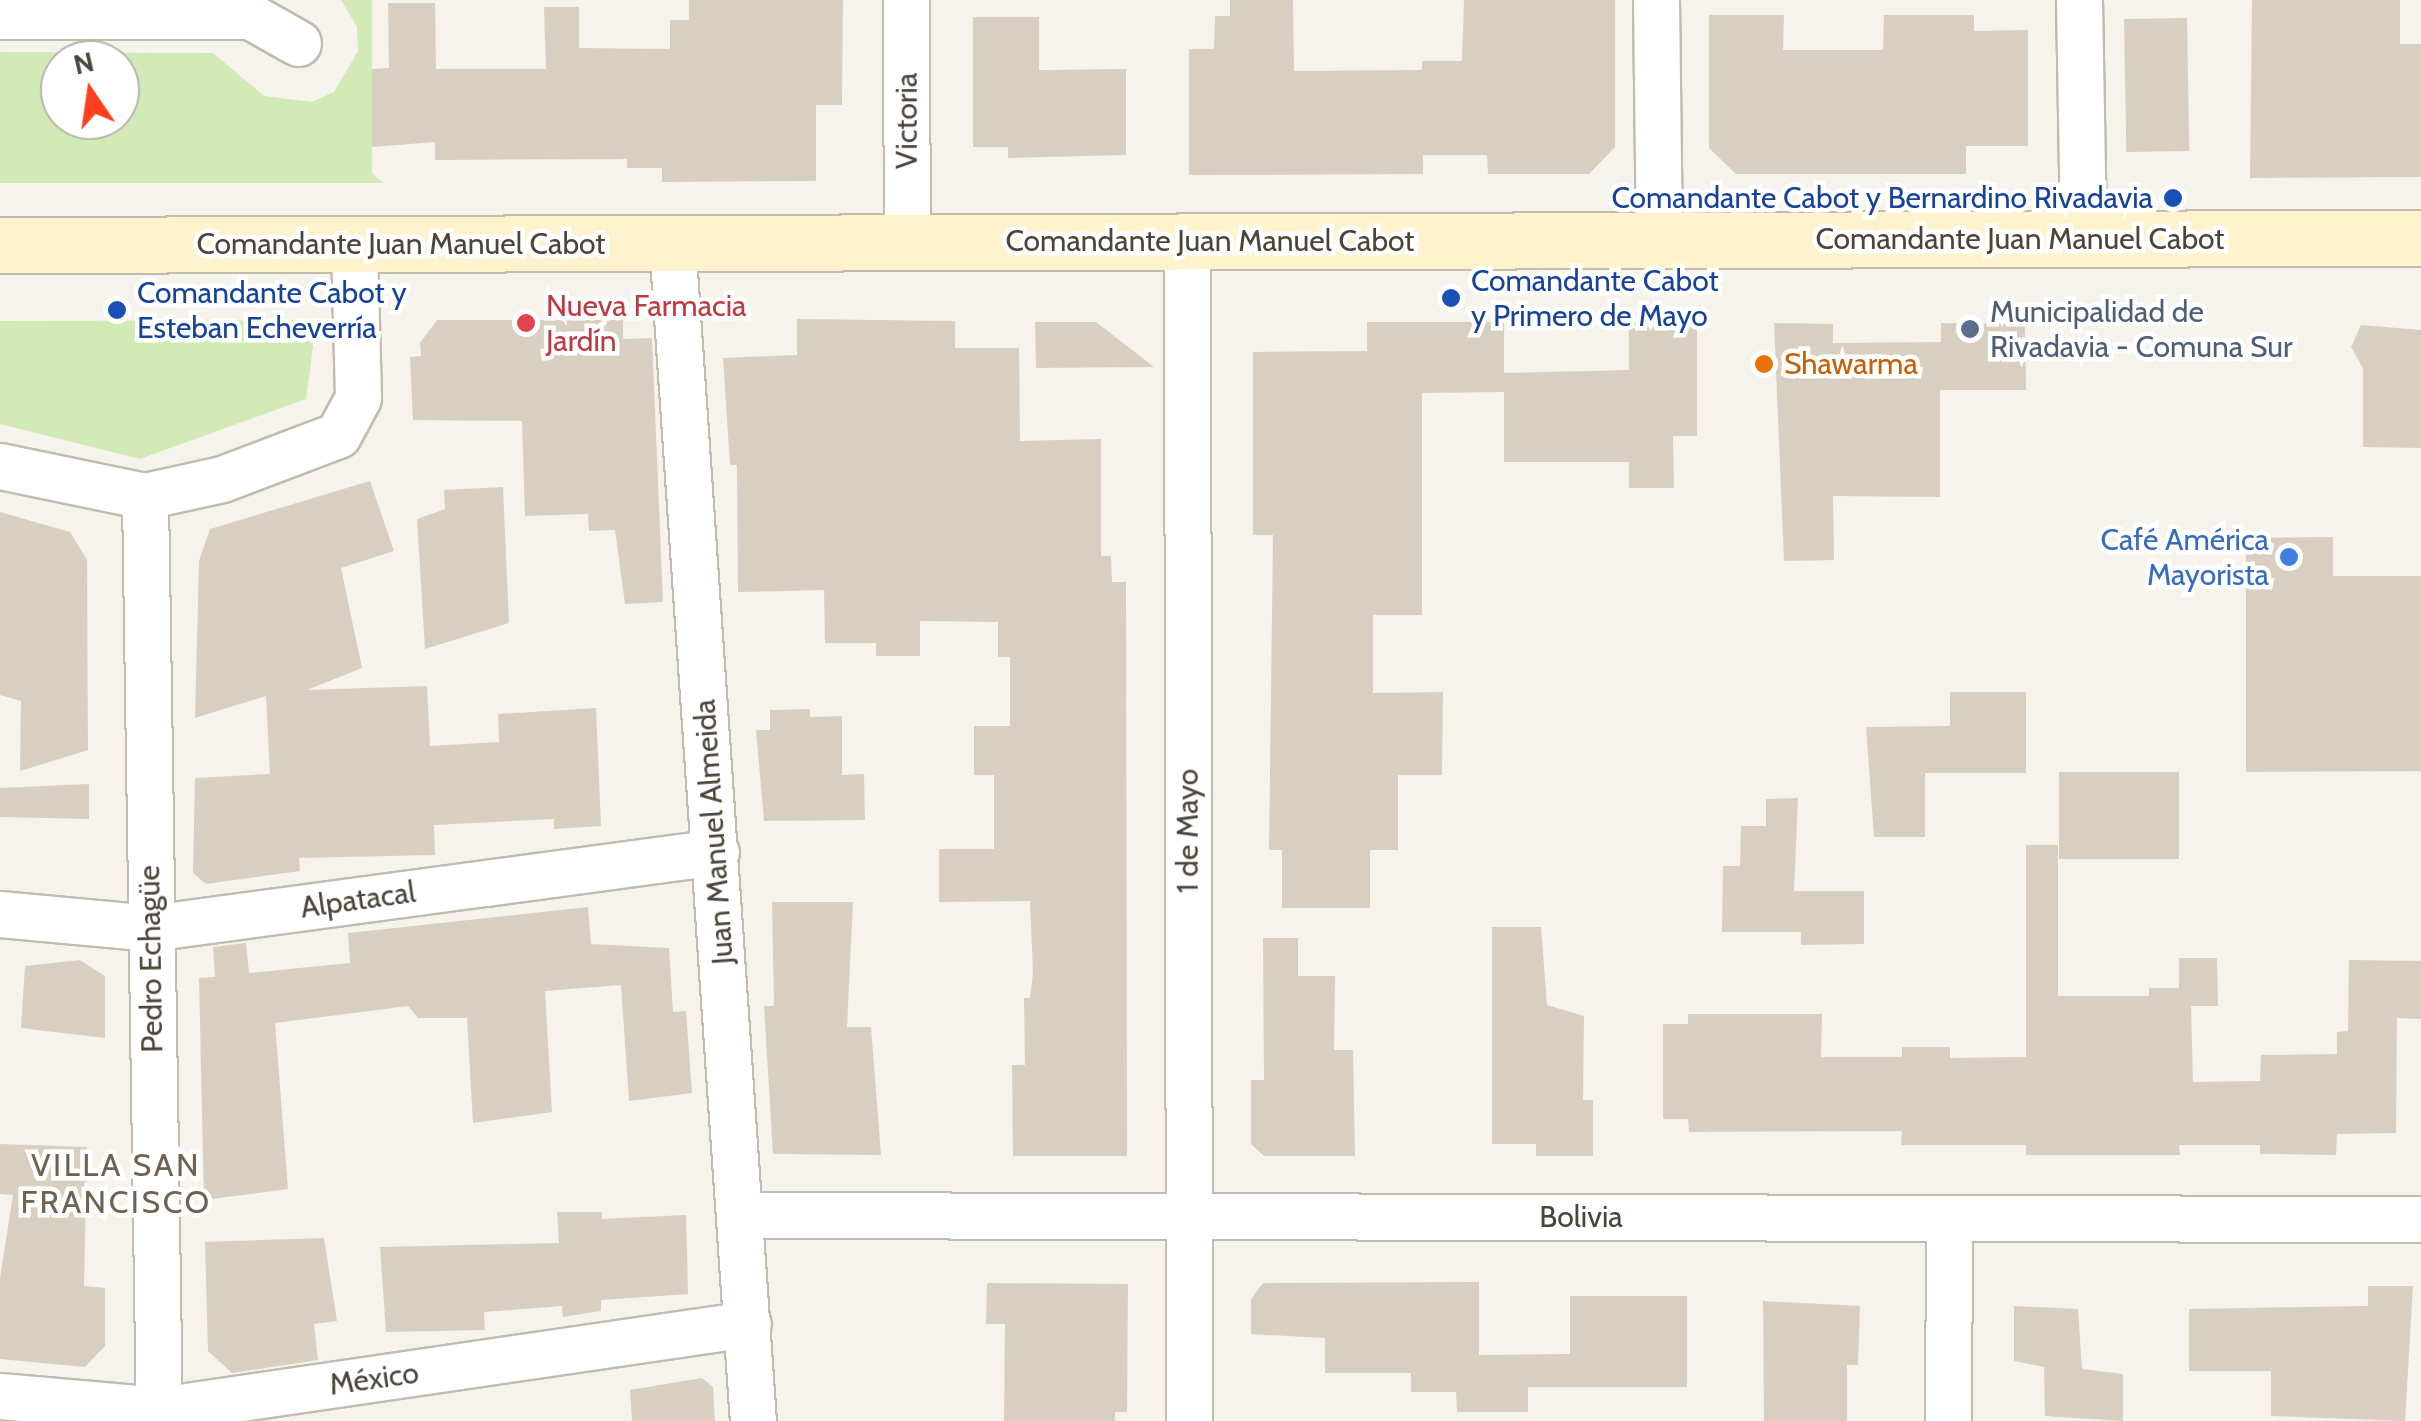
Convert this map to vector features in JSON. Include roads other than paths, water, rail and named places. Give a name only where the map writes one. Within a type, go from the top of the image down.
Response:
[{"type":"main road","name":"Comandante Juan Manuel Cabot","points":[[0,244],[2421,238]]},
{"type":"street","name":"Victoria","points":[[906,0],[907,242]]},
{"type":"street","points":[[1656,0],[1659,240]]},
{"type":"street","points":[[2079,0],[2083,239]]},
{"type":"street","points":[[0,16],[250,16],[298,43]]},
{"type":"street","name":"1 de Mayo","points":[[1187,241],[1189,1421]]},
{"type":"street","name":"Juan Manuel Almeida","points":[[672,243],[754,1421]]},
{"type":"street","points":[[0,466],[145,496],[222,479],[338,435],[358,398],[354,244]]},
{"type":"street","name":"Pedro Echagüe","points":[[145,496],[159,1416]]},
{"type":"street","name":"Alpatacal","points":[[0,914],[150,928],[716,852]]},
{"type":"street","name":"Bolivia","points":[[742,1215],[2421,1219]]},
{"type":"street","points":[[1948,1421],[1949,1218]]},
{"type":"street","name":"México","points":[[0,1396],[159,1416],[748,1324]]},
{"type":"place","name":"Comandante Cabot y Bernardino Rivadavia","points":[[2173,198]]},
{"type":"place","name":"Comandante Cabot y Primero de Mayo","points":[[1451,298]]},
{"type":"place","name":"Comandante Cabot y Esteban Echeverría","points":[[117,310]]},
{"type":"place","name":"Nueva Farmacia Jardín","points":[[526,323]]},
{"type":"place","name":"Municipalidad de Rivadavia - Comuna Sur","points":[[1970,329]]},
{"type":"place","name":"Shawarma","points":[[1764,364]]},
{"type":"place","name":"Café América Mayorista","points":[[2289,557]]},
{"type":"district","name":"VILLA SAN FRANCISCO","points":[[116,1184]]}]
